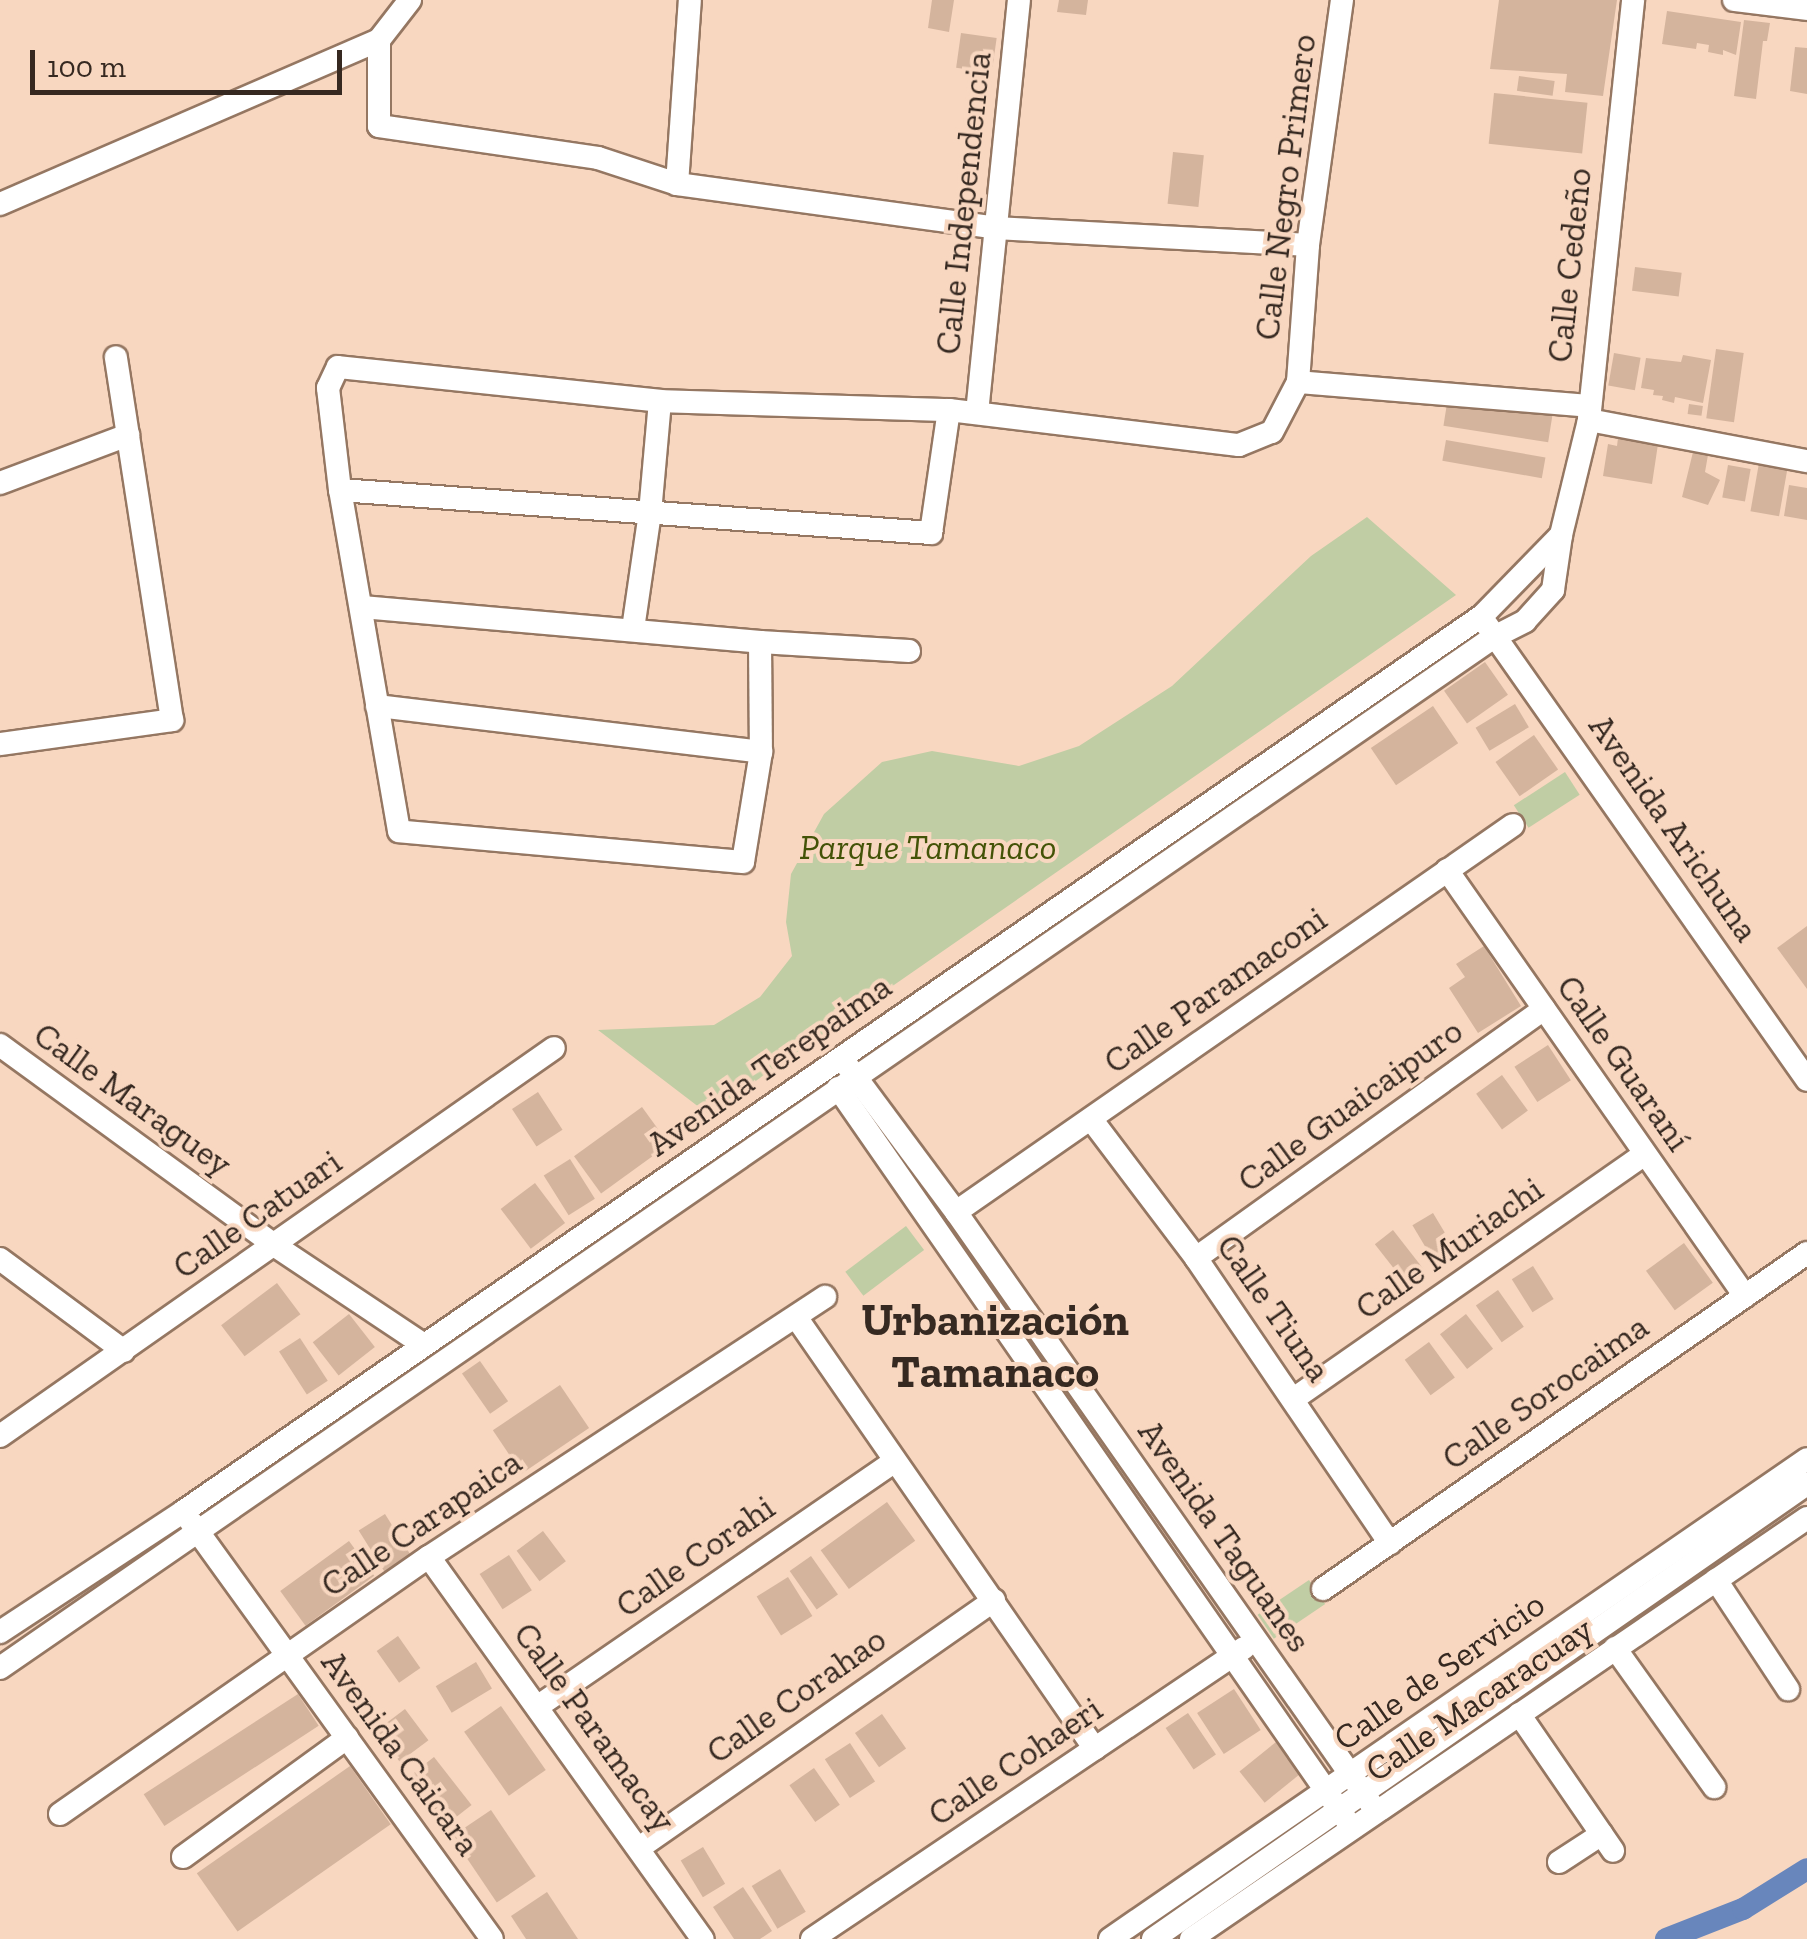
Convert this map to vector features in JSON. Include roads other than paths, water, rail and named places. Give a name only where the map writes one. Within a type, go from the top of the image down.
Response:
[{"type":"street","points":[[0,204],[379,40],[410,0]]},
{"type":"street","points":[[677,184],[690,0]]},
{"type":"street","name":"Calle Independencia","points":[[977,413],[1019,0]]},
{"type":"street","name":"Calle Negro Primero","points":[[1298,382],[1308,245],[1342,0]]},
{"type":"street","name":"Calle Cedeño","points":[[1561,535],[1590,413],[1633,0]]},
{"type":"street","points":[[1734,0],[1807,9]]},
{"type":"street","points":[[379,40],[379,126],[598,158],[677,184],[997,228],[1308,245]]},
{"type":"street","points":[[0,744],[172,720],[116,357]]},
{"type":"street","points":[[760,642],[762,752],[743,862],[399,830],[340,490],[328,388],[338,368],[660,400],[948,410],[1238,445],[1272,432],[1298,382],[1590,413],[1807,461]]},
{"type":"street","points":[[633,629],[650,513],[660,400]]},
{"type":"street","points":[[340,490],[931,534],[948,410]]},
{"type":"street","points":[[0,483],[128,435]]},
{"type":"street","name":"Avenida Terepaima","points":[[0,1668],[198,1533],[845,1074],[1482,616],[1561,535]]},
{"type":"street","name":"Avenida Terepaima","points":[[0,1632],[424,1345],[845,1074],[1494,637],[1525,621],[1553,590],[1561,535]]},
{"type":"street","points":[[362,608],[909,651]]},
{"type":"street","name":"Avenida Arichuna","points":[[1482,616],[1807,1080]]},
{"type":"street","points":[[376,706],[762,752]]},
{"type":"street","name":"Calle Paramaconi","points":[[956,1212],[1513,825]]},
{"type":"street","name":"Calle Guaraní","points":[[1446,870],[1745,1296]]},
{"type":"street","name":"Calle Guaicaipuro","points":[[1196,1258],[1544,1009]]},
{"type":"street","name":"Calle Maraguey","points":[[0,1045],[274,1245],[424,1345]]},
{"type":"street","name":"Calle Catuari","points":[[0,1436],[554,1048]]},
{"type":"street","name":"Avenida Taguanes","points":[[845,1074],[956,1212],[1363,1793]]},
{"type":"street","name":"Avenida Taguanes","points":[[845,1074],[1232,1656],[1346,1819]]},
{"type":"street","name":"Calle Tiuna","points":[[1091,1119],[1295,1398],[1390,1542]]},
{"type":"street","name":"Calle Muriachi","points":[[1295,1398],[1643,1155]]},
{"type":"street","name":"Calle Sorocaima","points":[[1323,1589],[1807,1253]]},
{"type":"street","points":[[0,1260],[124,1352]]},
{"type":"street","name":"Calle Carapaica","points":[[60,1814],[430,1557],[825,1298]]},
{"type":"street","points":[[796,1317],[892,1462],[994,1600],[1096,1749]]},
{"type":"street","name":"Calle de Servicio","points":[[1110,1939],[1326,1790],[1363,1793],[1807,1459]]},
{"type":"street","name":"Calle Corahi","points":[[537,1707],[892,1462]]},
{"type":"street","name":"Calle Macaracuay","points":[[1191,1939],[1346,1819],[1363,1793],[1807,1484]]},
{"type":"street","name":"Avenida Caicara","points":[[184,1511],[492,1939]]},
{"type":"street","name":"Calle Macaracuay","points":[[1363,1793],[1519,1714],[1807,1518]]},
{"type":"street","name":"Calle Paramacay","points":[[430,1557],[702,1939]]},
{"type":"street","points":[[1716,1580],[1788,1689]]},
{"type":"street","name":"Calle Corahao","points":[[639,1848],[994,1600]]},
{"type":"street","name":"Calle Cohaeri","points":[[812,1939],[1256,1640]]},
{"type":"street","points":[[1615,1648],[1714,1787]]},
{"type":"street","points":[[1519,1714],[1607,1842],[1560,1862]]},
{"type":"street","points":[[183,1857],[346,1738]]},
{"type":"street","name":"Calle Macaracuay","points":[[1153,1939],[1346,1819]]},
{"type":"waterway","points":[[1666,1939],[1743,1909],[1807,1869]]},
{"type":"district","name":"Urbanización Tamanaco","points":[[995,1347]]},
{"type":"park label","name":"Parque Tamanaco","points":[[928,847]]}]
